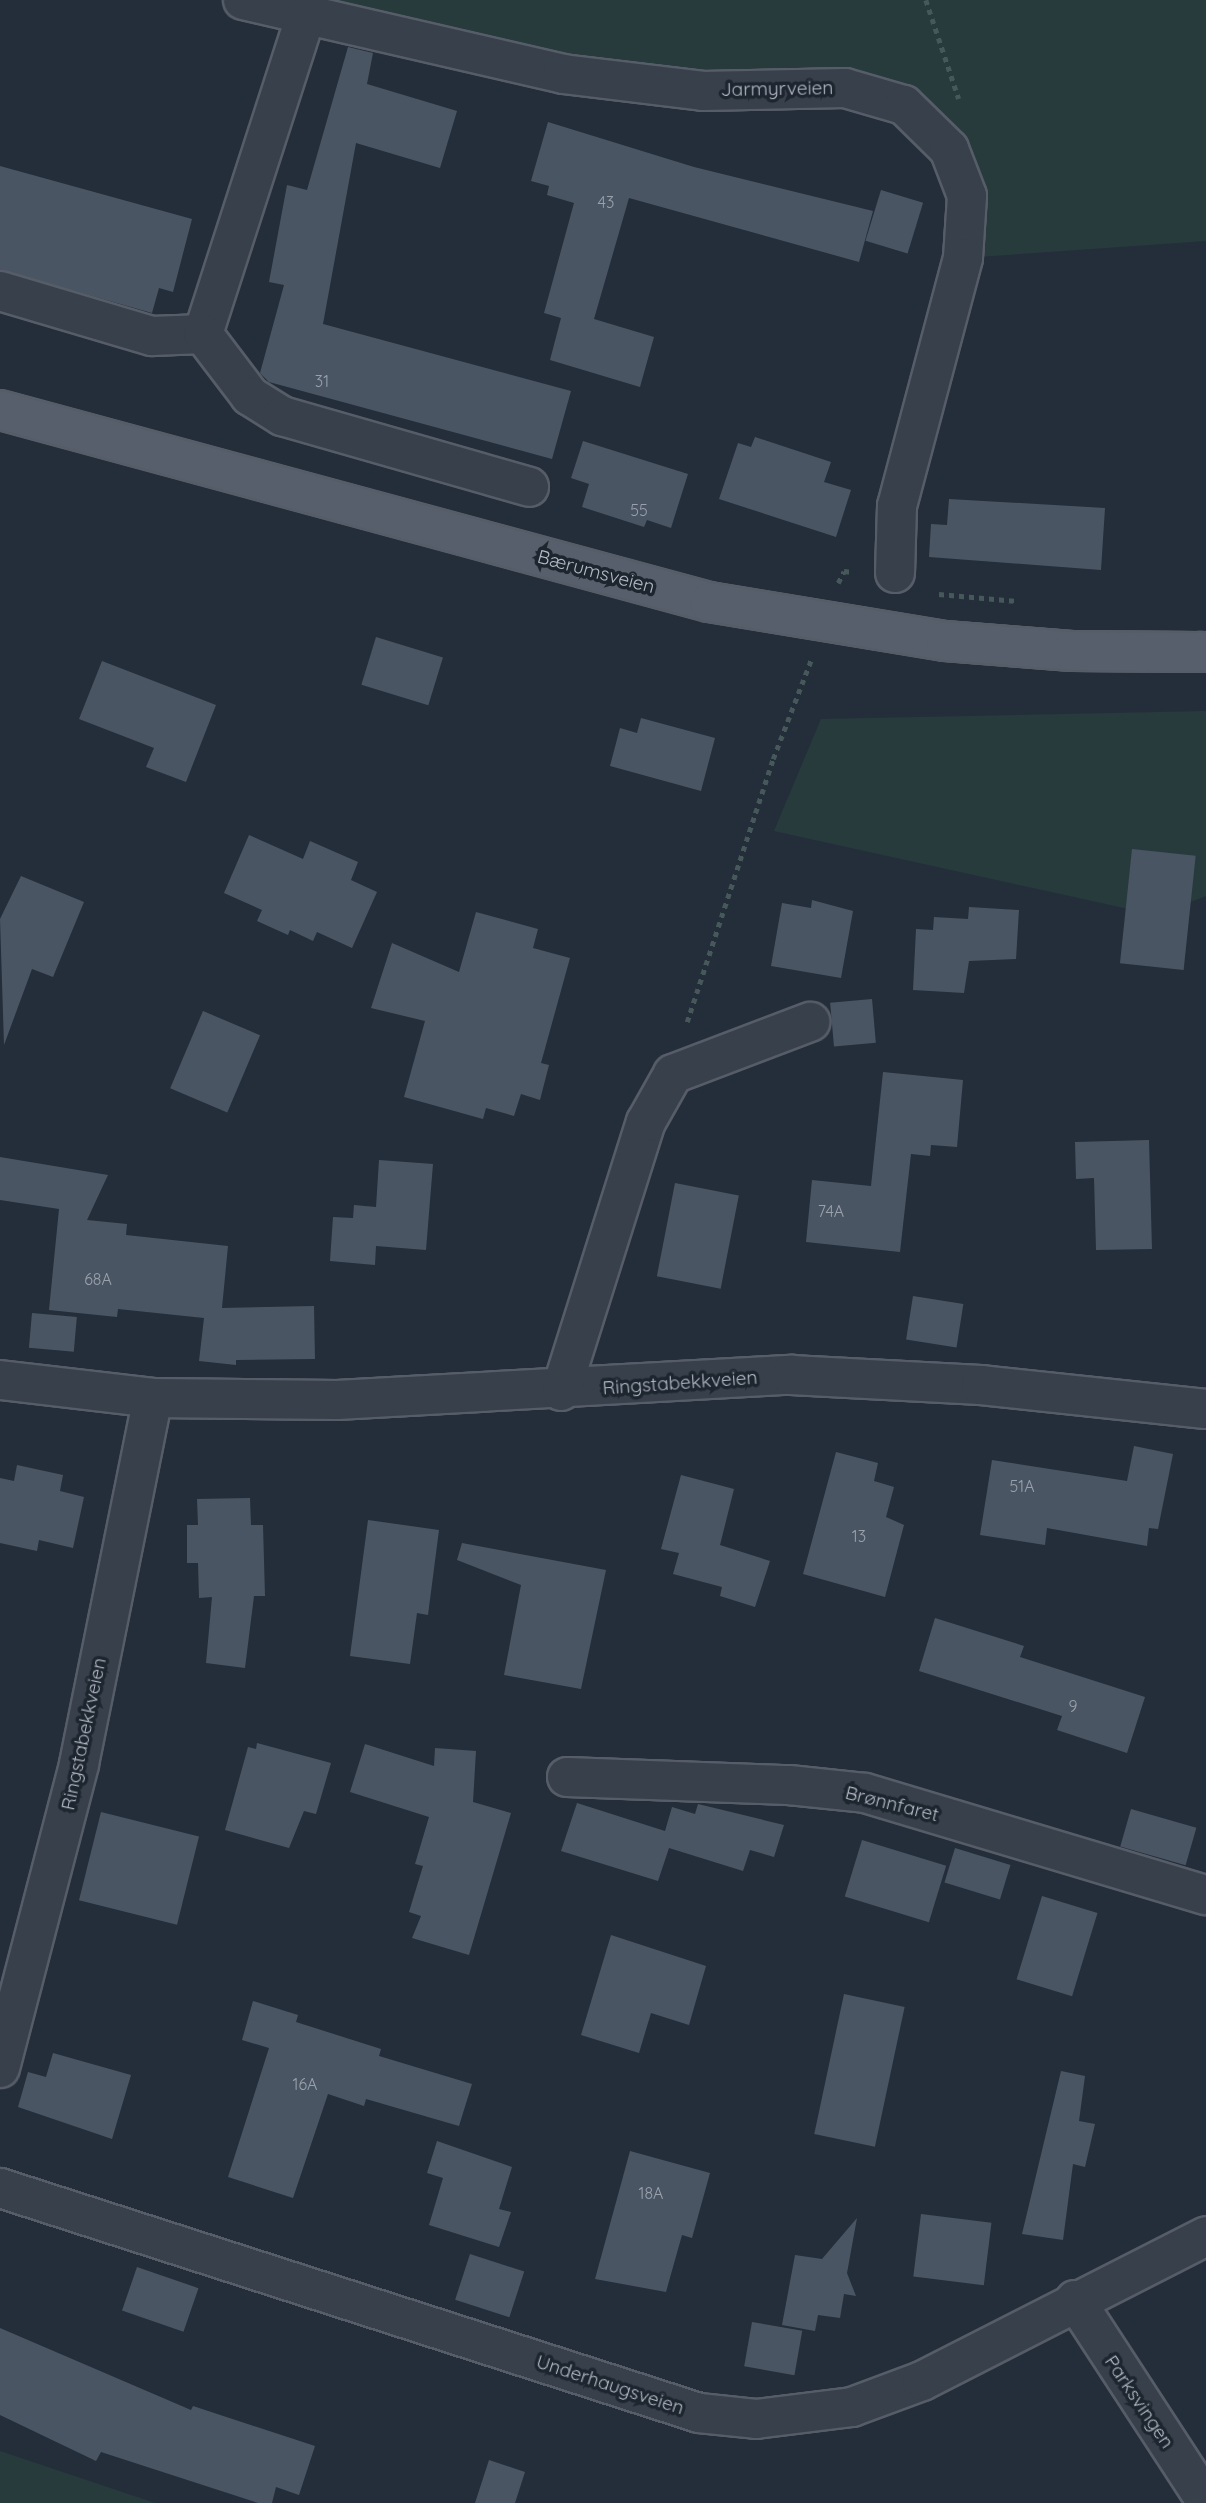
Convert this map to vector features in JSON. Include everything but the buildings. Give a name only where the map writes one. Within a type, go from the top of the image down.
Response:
[{"type":"main road","name":"Bærumsveien","points":[[0,410],[709,602],[944,641],[1072,651],[1206,652]]},
{"type":"street","name":"Jarmyrveien","points":[[243,0],[563,75],[703,91],[845,88],[904,105],[949,149],[967,196],[963,258],[897,506],[895,573]]},
{"type":"street","points":[[203,334],[306,16]]},
{"type":"street","points":[[0,291],[152,336],[203,334]]},
{"type":"street","points":[[203,334],[250,396],[282,416],[529,487]]},
{"type":"street","points":[[561,1391],[646,1122],[673,1074],[810,1022]]},
{"type":"street","name":"Ringstabekkveien","points":[[0,1380],[153,1398],[337,1400],[561,1391],[791,1375],[981,1385],[1206,1409]]},
{"type":"street","name":"Ringstabekkveien","points":[[0,2068],[79,1764],[153,1398]]},
{"type":"street","name":"Brønnfaret","points":[[567,1777],[789,1785],[865,1793],[1206,1895]]},
{"type":"street","name":"Underhaugsveien","points":[[0,2188],[686,2409],[756,2419],[852,2407],[922,2381],[1075,2300],[1206,2236]]},
{"type":"street","name":"Parksvingen","points":[[1075,2300],[1206,2501]]},
{"type":"path","points":[[926,0],[966,120],[949,149]]},
{"type":"path","points":[[824,581],[849,585]]},
{"type":"path","points":[[934,594],[1028,602]]},
{"type":"path","points":[[690,1013],[812,657]]},
{"type":"green space","points":[[243,0],[1206,0],[1206,241],[963,258],[949,149],[904,105],[703,91]]},
{"type":"green space","points":[[1206,711],[1206,896],[1156,915],[774,831],[821,719]]},
{"type":"green space","points":[[0,2451],[155,2503],[0,2503]]}]
